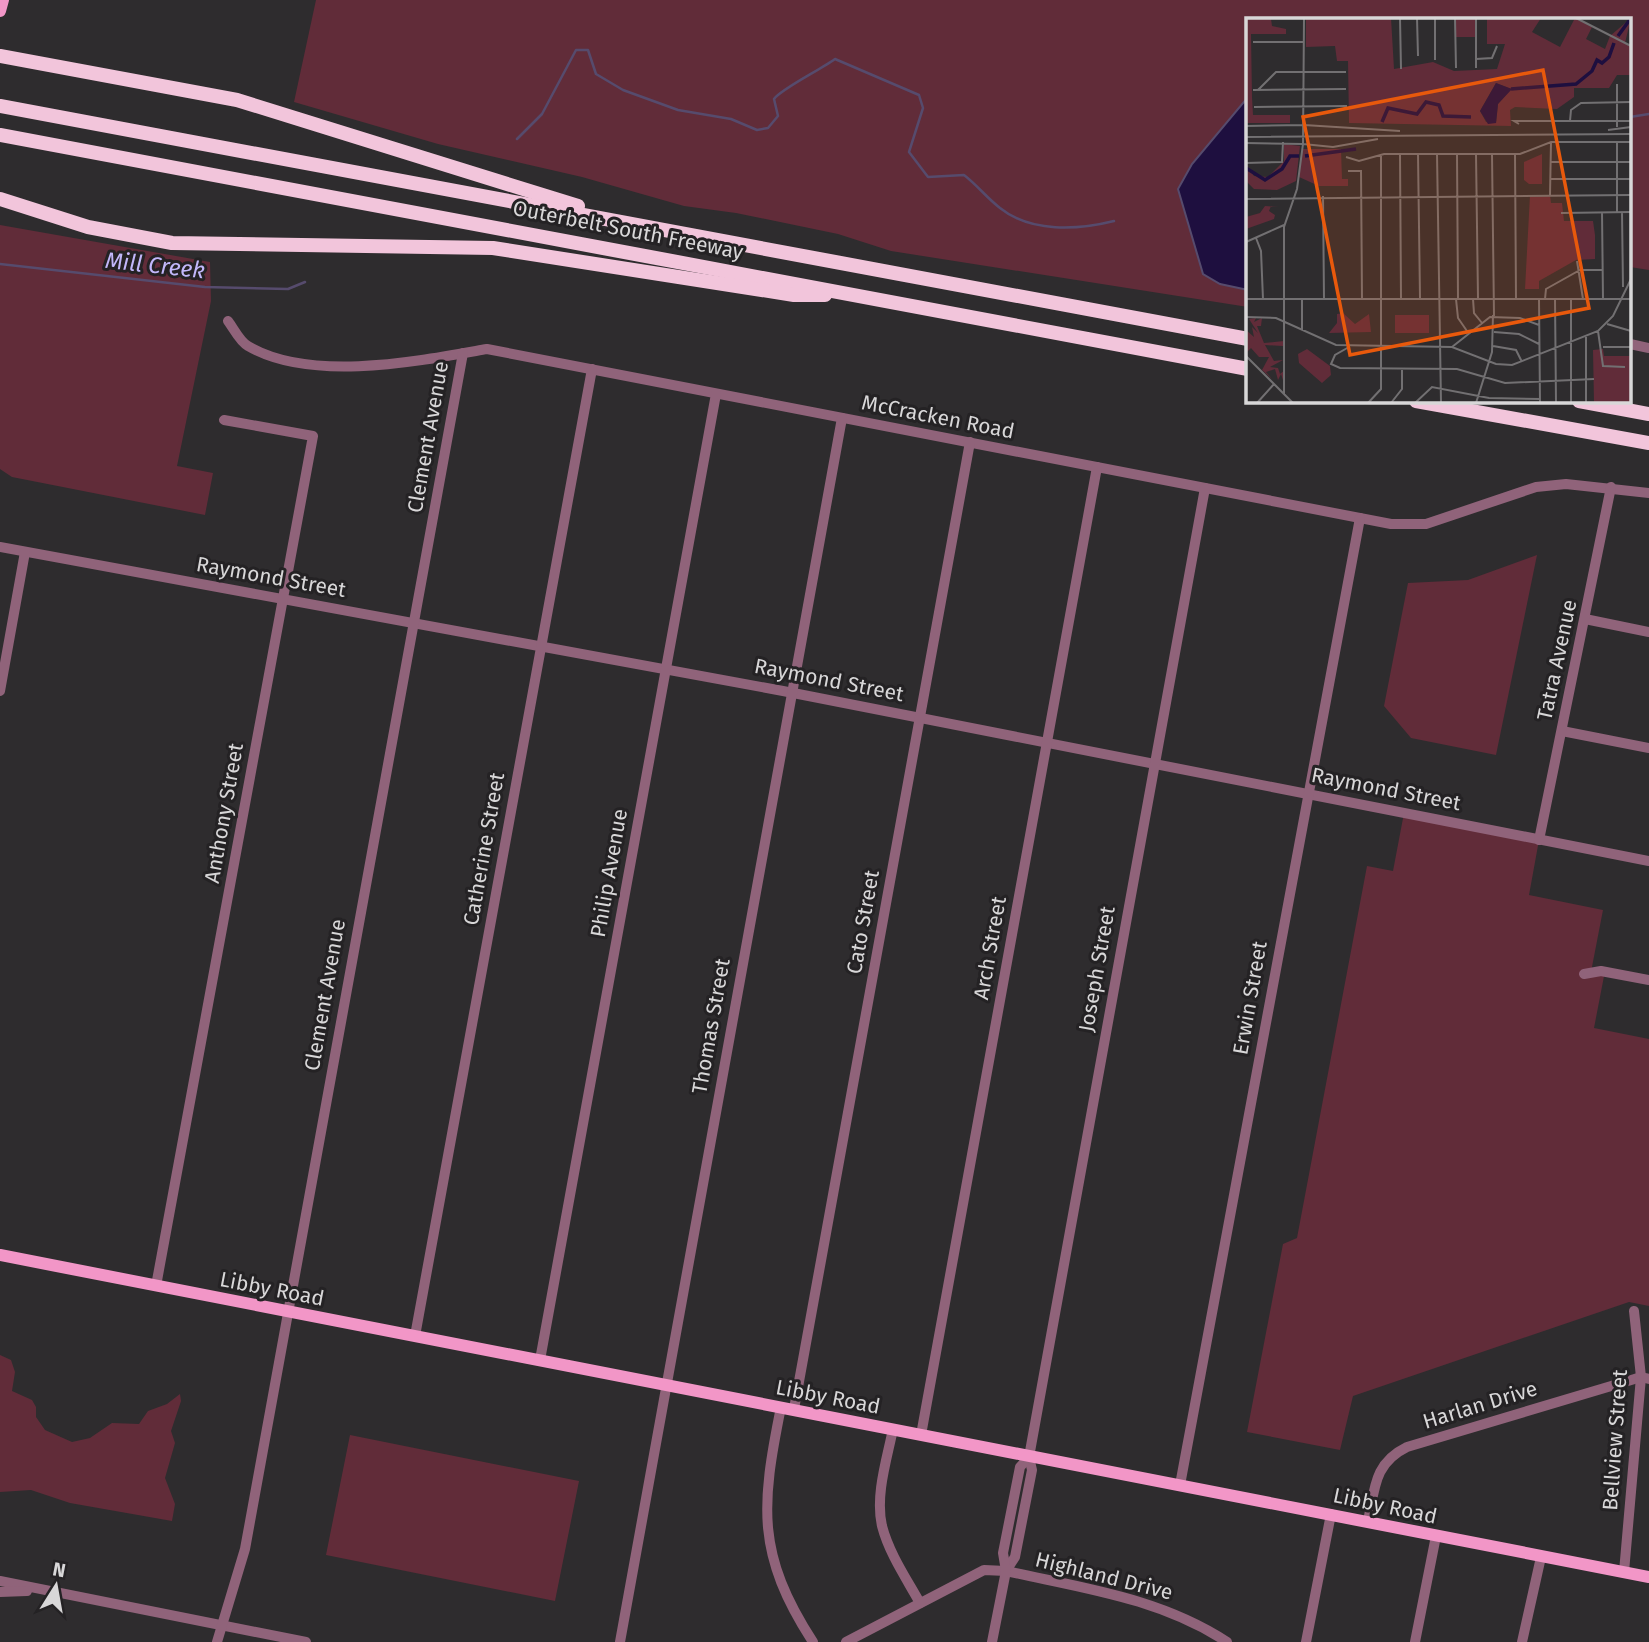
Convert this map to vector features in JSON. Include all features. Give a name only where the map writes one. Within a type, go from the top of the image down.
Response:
[{"type":"highway","points":[[0,56],[246,102],[623,221]]},
{"type":"highway","name":"Outerbelt South Freeway","points":[[0,106],[1246,339]]},
{"type":"highway","name":"Outerbelt South Freeway","points":[[0,135],[1246,369]]},
{"type":"highway","points":[[0,199],[79,225],[172,243],[475,247],[561,257],[794,295],[872,297]]},
{"type":"highway","points":[[1422,402],[1649,443]]},
{"type":"highway","points":[[1584,402],[1649,414]]},
{"type":"main road","points":[[0,11],[3,0]]},
{"type":"main road","name":"Libby Road","points":[[0,1255],[1649,1577]]},
{"type":"street","name":"McCracken Road","points":[[228,321],[246,346],[311,365],[343,366],[487,349],[1391,524],[1426,524],[1536,486],[1566,484],[1649,493]]},
{"type":"street","name":"Clement Avenue","points":[[217,1642],[245,1549],[286,1312],[463,353]]},
{"type":"street","name":"Catherine Street","points":[[415,1336],[592,369]]},
{"type":"street","name":"Philip Avenue","points":[[540,1360],[716,394]]},
{"type":"street","name":"Thomas Street","points":[[620,1642],[842,418]]},
{"type":"street","name":"Anthony Street","points":[[156,1286],[313,436],[224,420]]},
{"type":"street","name":"Cato Street","points":[[813,1642],[789,1605],[775,1571],[765,1505],[768,1474],[787,1408],[970,442]]},
{"type":"street","name":"Arch Street","points":[[921,1435],[1097,467]]},
{"type":"street","name":"Tatra Avenue","points":[[1539,840],[1611,487]]},
{"type":"street","name":"Joseph Street","points":[[992,1642],[1006,1572],[1003,1553],[1020,1466],[1029,1457],[1205,488]]},
{"type":"street","name":"Erwin Street","points":[[1180,1485],[1360,518]]},
{"type":"street","name":"Raymond Street","points":[[0,547],[666,668],[1649,861]]},
{"type":"street","points":[[0,691],[25,552]]},
{"type":"street","points":[[1586,620],[1649,632]]},
{"type":"street","points":[[1562,731],[1649,748]]},
{"type":"street","points":[[1584,974],[1601,971],[1649,980]]},
{"type":"street","name":"Bellview Street","points":[[1624,1572],[1645,1378],[1634,1311]]},
{"type":"street","name":"Harlan Drive","points":[[1368,1521],[1380,1469],[1390,1456],[1407,1447],[1645,1378]]},
{"type":"street","points":[[893,1429],[883,1483],[881,1524],[890,1550],[920,1603]]},
{"type":"street","points":[[1306,1642],[1331,1514]]},
{"type":"street","points":[[1415,1642],[1436,1536]]},
{"type":"street","points":[[1522,1642],[1541,1557]]},
{"type":"street","name":"Highland Drive","points":[[846,1642],[984,1570],[1006,1572],[1147,1602],[1177,1614],[1227,1642]]},
{"type":"street","points":[[0,1581],[306,1642]]},
{"type":"street","points":[[0,1592],[45,1591]]},
{"type":"shaded area","points":[[316,0],[1649,0],[1649,270],[1632,267],[1632,18],[1246,18],[1246,99],[1192,164],[1178,190],[1203,274],[1220,284],[1246,290],[1246,307],[891,251],[838,234],[736,213],[684,206],[582,177],[438,144],[294,102]]},
{"type":"shaded area","points":[[1246,99],[1246,290],[1220,284],[1203,274],[1178,189],[1192,164]]},
{"type":"shaded area","points":[[0,225],[210,262],[211,301],[177,466],[213,473],[205,515],[12,477],[0,469]]},
{"type":"shaded area","points":[[1537,555],[1496,755],[1411,738],[1384,706],[1408,583],[1468,580]]},
{"type":"shaded area","points":[[1404,813],[1539,840],[1529,895],[1603,910],[1591,972],[1605,971],[1594,1028],[1649,1039],[1649,1306],[1629,1302],[1353,1396],[1340,1450],[1247,1432],[1283,1244],[1297,1238],[1367,866],[1393,871]]},
{"type":"shaded area","points":[[0,1355],[11,1360],[15,1372],[12,1391],[32,1400],[36,1407],[36,1417],[45,1430],[72,1442],[90,1438],[112,1423],[139,1424],[148,1411],[167,1404],[180,1394],[181,1401],[171,1431],[175,1443],[165,1478],[175,1504],[172,1521],[70,1503],[31,1490],[0,1492]]},
{"type":"shaded area","points":[[350,1435],[579,1481],[555,1601],[326,1555]]},
{"type":"waterway","points":[[517,139],[542,114],[576,50],[588,50],[596,74],[623,90],[678,110],[731,119],[757,130],[768,128],[778,116],[774,99],[778,95],[835,59],[919,95],[923,108],[909,152],[928,177],[964,175],[1000,208],[1026,222],[1070,227],[1114,221]]},
{"type":"waterway","points":[[1632,117],[1649,114]]},
{"type":"waterway","name":"Mill Creek","points":[[0,264],[205,287],[288,289],[305,282]]}]
